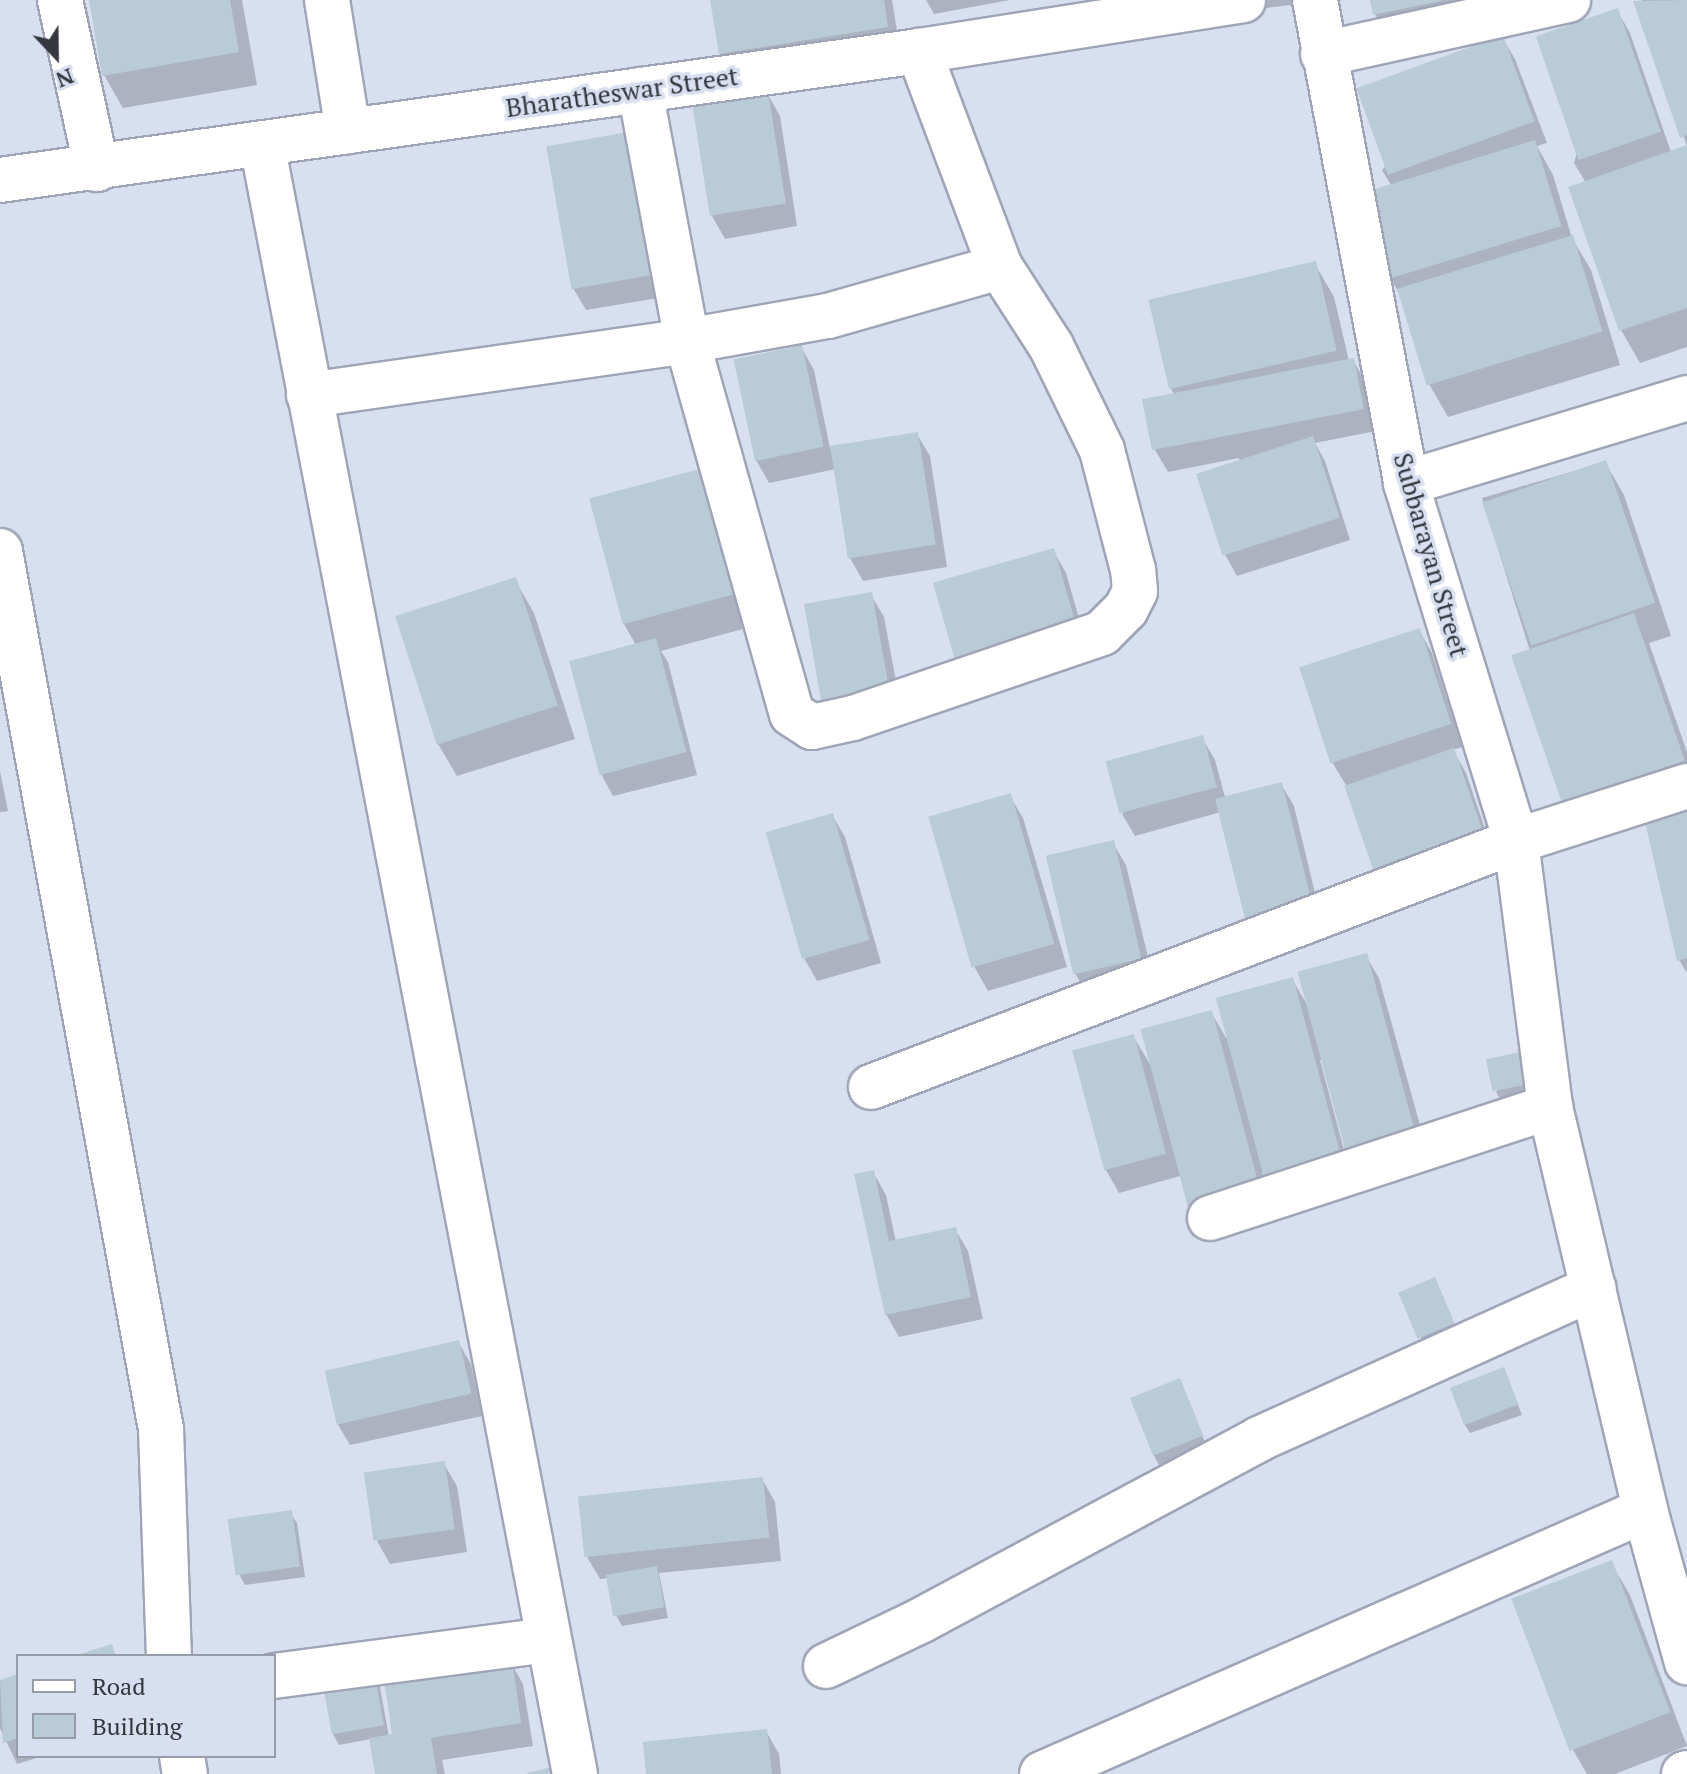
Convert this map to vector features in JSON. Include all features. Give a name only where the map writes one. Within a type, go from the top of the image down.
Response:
[{"type":"street","points":[[60,0],[97,169]]},
{"type":"street","points":[[327,0],[348,131]]},
{"type":"street","name":"Bharatheswar Street","points":[[0,180],[97,169],[919,51],[1243,0]]},
{"type":"street","name":"Subbarayan Street","points":[[1315,0],[1406,483],[1516,841],[1550,1107],[1645,1510],[1687,1662]]},
{"type":"street","points":[[1323,54],[1568,0]]},
{"type":"street","points":[[640,90],[687,341],[792,714],[812,727],[853,718],[1102,633],[1126,609],[1135,591],[1133,570],[1102,450],[1051,346],[1000,267],[919,51]]},
{"type":"street","points":[[262,144],[575,1774]]},
{"type":"street","points":[[309,395],[687,341],[828,316],[1000,267]]},
{"type":"street","points":[[1406,483],[1687,398]]},
{"type":"street","points":[[0,551],[161,1429],[169,1654]]},
{"type":"street","points":[[871,1087],[1516,841],[1687,786]]},
{"type":"street","points":[[1210,1218],[1550,1107]]},
{"type":"street","points":[[826,1666],[920,1621],[1259,1439],[1593,1288]]},
{"type":"street","points":[[1042,1774],[1645,1510]]},
{"type":"street","points":[[276,1676],[549,1640]]},
{"type":"building","points":[[89,0],[230,0],[239,52],[102,76]]},
{"type":"building","points":[[710,0],[884,0],[888,27],[719,54]]},
{"type":"building","points":[[1370,0],[1441,0],[1441,1],[1373,15]]},
{"type":"building","points":[[1687,0],[1687,135],[1680,138],[1633,1]]},
{"type":"building","points":[[1618,8],[1661,132],[1578,160],[1536,36]]},
{"type":"building","points":[[1503,35],[1534,121],[1388,175],[1356,88]]},
{"type":"building","points":[[768,91],[786,204],[710,216],[692,103]]},
{"type":"building","points":[[628,132],[653,275],[571,289],[546,146]]},
{"type":"building","points":[[1535,140],[1561,226],[1388,279],[1362,193]]},
{"type":"building","points":[[1687,145],[1687,308],[1619,331],[1568,187]]},
{"type":"building","points":[[1573,235],[1603,332],[1427,385],[1397,289]]},
{"type":"building","points":[[1316,261],[1337,351],[1169,389],[1148,300]]},
{"type":"building","points":[[802,345],[824,447],[755,461],[734,360]]},
{"type":"building","points":[[1354,358],[1364,409],[1152,450],[1142,399]]},
{"type":"building","points":[[918,432],[936,545],[848,559],[830,446]]},
{"type":"building","points":[[1313,436],[1340,518],[1223,556],[1196,474]]},
{"type":"building","points":[[1606,460],[1655,603],[1531,645],[1482,503]]},
{"type":"building","points":[[707,467],[741,593],[623,624],[589,499]]},
{"type":"building","points":[[1054,548],[1077,630],[956,664],[933,583]]},
{"type":"building","points":[[516,577],[558,705],[437,745],[395,616]]},
{"type":"building","points":[[872,592],[889,690],[821,702],[804,604]]},
{"type":"building","points":[[1634,613],[1685,761],[1562,803],[1511,655]]},
{"type":"building","points":[[1420,628],[1451,724],[1330,763],[1299,667]]},
{"type":"building","points":[[656,638],[687,752],[600,775],[569,661]]},
{"type":"building","points":[[1203,735],[1217,787],[1119,813],[1105,761]]},
{"type":"building","points":[[1454,748],[1486,841],[1376,878],[1344,786]]},
{"type":"building","points":[[1282,782],[1312,903],[1245,920],[1215,799]]},
{"type":"building","points":[[1011,793],[1054,944],[972,968],[928,817]]},
{"type":"building","points":[[1687,812],[1687,958],[1677,961],[1645,822]]},
{"type":"building","points":[[833,813],[869,940],[802,959],[766,832]]},
{"type":"building","points":[[1114,840],[1141,959],[1073,975],[1046,856]]},
{"type":"building","points":[[1367,953],[1417,1138],[1347,1157],[1297,972]]},
{"type":"building","points":[[1293,977],[1341,1157],[1264,1177],[1216,998]]},
{"type":"building","points":[[1212,1010],[1263,1199],[1191,1218],[1141,1029]]},
{"type":"building","points":[[1134,1034],[1166,1154],[1104,1170],[1072,1051]]},
{"type":"building","points":[[1525,1051],[1532,1083],[1493,1092],[1486,1059]]},
{"type":"building","points":[[874,1170],[889,1241],[956,1227],[971,1297],[885,1315],[854,1174]]},
{"type":"building","points":[[1435,1277],[1455,1323],[1418,1339],[1398,1293]]},
{"type":"building","points":[[459,1340],[471,1394],[337,1425],[325,1371]]},
{"type":"building","points":[[1504,1367],[1518,1404],[1464,1425],[1450,1388]]},
{"type":"building","points":[[1180,1378],[1203,1435],[1153,1456],[1130,1398]]},
{"type":"building","points":[[445,1461],[455,1529],[373,1541],[364,1472]]},
{"type":"building","points":[[763,1477],[769,1538],[584,1557],[578,1496]]},
{"type":"building","points":[[292,1510],[300,1566],[236,1575],[228,1519]]},
{"type":"building","points":[[1612,1560],[1670,1712],[1570,1751],[1511,1599]]},
{"type":"building","points":[[657,1566],[664,1607],[613,1616],[606,1575]]},
{"type":"building","points":[[112,1644],[115,1654],[80,1654]]},
{"type":"building","points":[[512,1659],[521,1723],[431,1738],[437,1774],[375,1774],[369,1738],[392,1734],[384,1680]]},
{"type":"building","points":[[374,1669],[384,1725],[332,1734],[322,1678]]},
{"type":"building","points":[[16,1675],[16,1739],[3,1743],[0,1680]]},
{"type":"building","points":[[767,1729],[772,1774],[646,1774],[643,1742]]},
{"type":"building","points":[[555,1766],[557,1774],[527,1773]]}]
